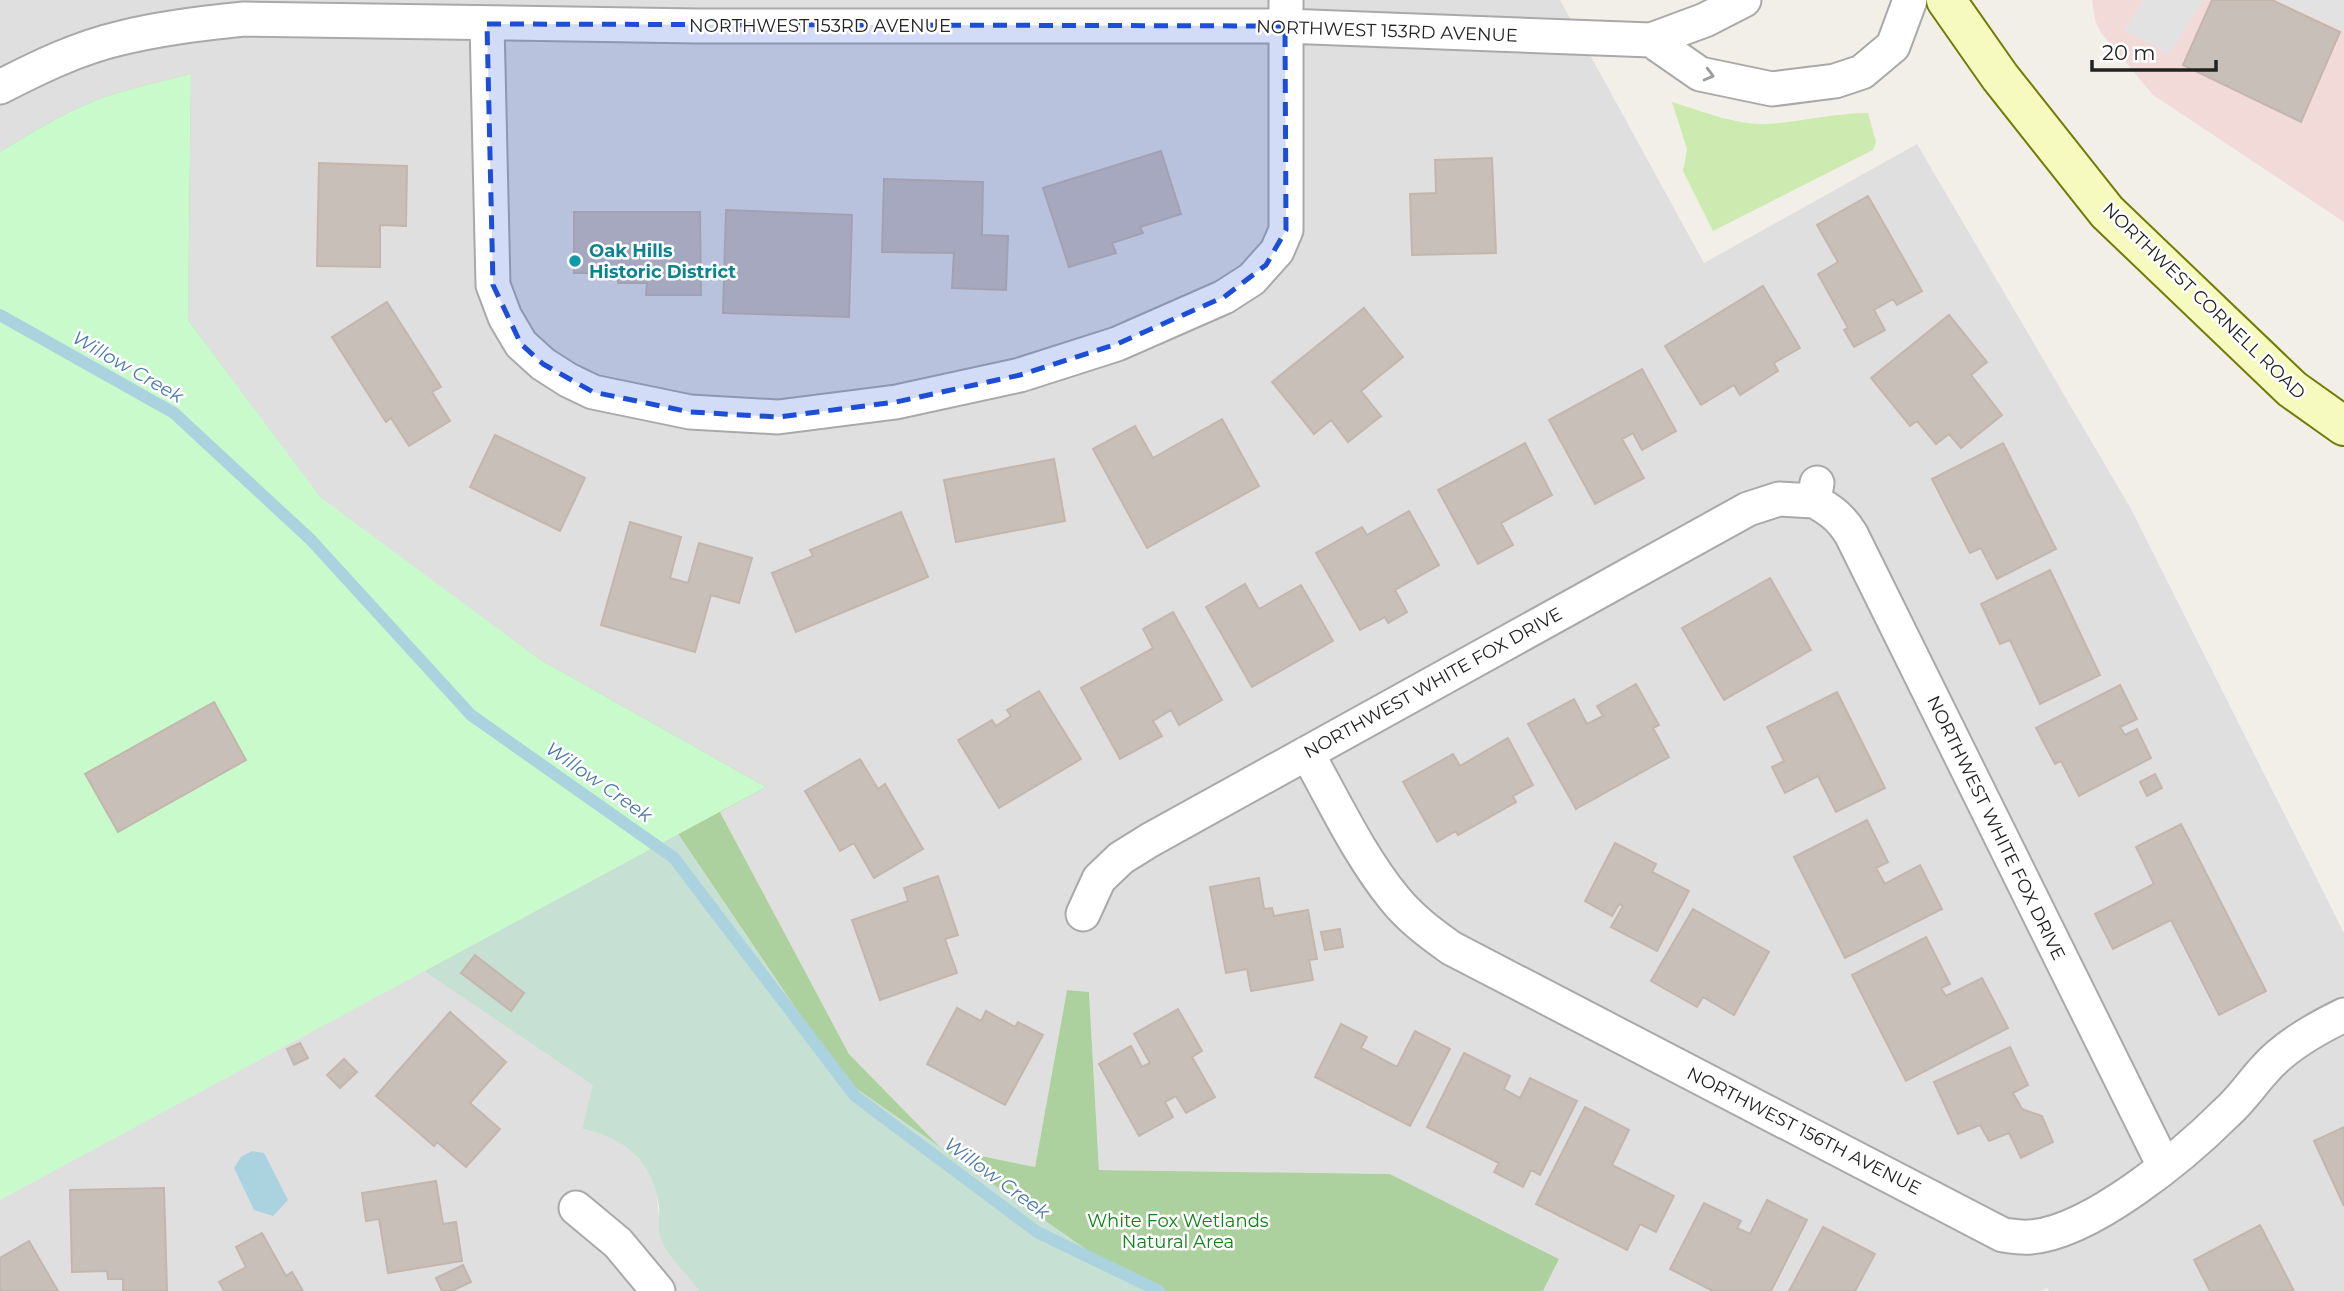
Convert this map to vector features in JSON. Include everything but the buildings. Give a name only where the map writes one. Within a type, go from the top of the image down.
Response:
[{"type":"main road","name":"NORTHWEST CORNELL ROAD","points":[[1946,0],[2000,77],[2107,212],[2292,389],[2344,426]]},
{"type":"street","name":"NORTHWEST 153RD AVENUE","points":[[0,87],[54,60],[119,38],[184,25],[244,19],[487,24],[697,13],[1285,13],[1651,40],[1705,20],[1744,0]]},
{"type":"street","points":[[1651,40],[1700,74],[1772,89],[1835,81],[1862,72],[1893,46],[1910,0]]},
{"type":"street","points":[[487,24],[493,285],[505,317],[521,344],[543,364],[593,392],[690,412],[778,417],[896,402],[1020,375],[1117,344],[1224,297],[1252,279],[1277,251],[1286,230],[1285,13]]},
{"type":"street","name":"NORTHWEST WHITE FOX DRIVE","points":[[1083,914],[1099,879],[1121,858],[1748,509],[1816,492],[1851,534],[2164,1166]]},
{"type":"street","name":"NORTHWEST 156TH AVENUE","points":[[1307,753],[1374,871],[1394,899],[1419,925],[1451,948],[2003,1235],[2029,1237],[2056,1232],[2089,1218],[2164,1166],[2226,1114],[2267,1067],[2325,1024],[2344,1015]]},
{"type":"street","points":[[576,1208],[618,1243],[658,1291]]},
{"type":"highlighted area","points":[[487,24],[1285,26],[1286,230],[1266,265],[1224,297],[1117,344],[1020,375],[896,402],[778,417],[690,412],[593,392],[543,364],[521,344],[493,285]]},
{"type":"shaded area","points":[[0,0],[1560,0],[1704,263],[1917,144],[2131,509],[2344,933],[2344,1291],[2049,1291],[2047,1288],[2041,1291],[1543,1291],[1559,1259],[1390,1174],[1099,1170],[1089,992],[1067,990],[1035,1167],[941,1148],[849,1054],[720,812],[425,971],[594,1085],[582,1129],[617,1140],[633,1152],[648,1170],[656,1188],[660,1227],[699,1291],[0,1291]]},
{"type":"shaded area","points":[[2092,0],[2344,0],[2344,222],[2153,95],[2101,33],[2095,20]]},
{"type":"shaded area","points":[[2144,0],[2203,0],[2169,54],[2124,30]]},
{"type":"shaded area","points":[[2276,0],[2344,0],[2344,31]]},
{"type":"green space","points":[[191,74],[188,320],[320,498],[539,659],[766,787],[720,812],[849,1054],[941,1148],[844,1080],[678,834],[614,868],[0,152],[86,104]]},
{"type":"green space","points":[[191,74],[188,320],[320,497],[539,659],[766,787],[0,1200],[0,152],[86,104]]},
{"type":"green space","points":[[1672,102],[1719,117],[1755,124],[1868,113],[1876,142],[1873,150],[1713,231],[1683,171],[1687,149]]},
{"type":"green space","points":[[678,834],[844,1080],[1145,1291],[699,1291],[668,1253],[661,1239],[656,1190],[643,1164],[624,1145],[582,1129],[593,1085],[424,971]]},
{"type":"green space","name":"White Fox Wetlands Natural Area","points":[[1067,990],[1089,992],[1099,1170],[1390,1174],[1559,1259],[1543,1291],[1145,1291],[941,1148],[1035,1167]]},
{"type":"water","points":[[252,1151],[264,1153],[288,1200],[273,1216],[254,1210],[234,1168],[241,1157]]},
{"type":"waterway","name":"Willow Creek","points":[[0,315],[174,413],[311,540],[471,715],[674,858],[855,1096],[1037,1232],[1159,1291]]},
{"type":"place","name":"Oak Hills Historic District","points":[[575,261]]}]
